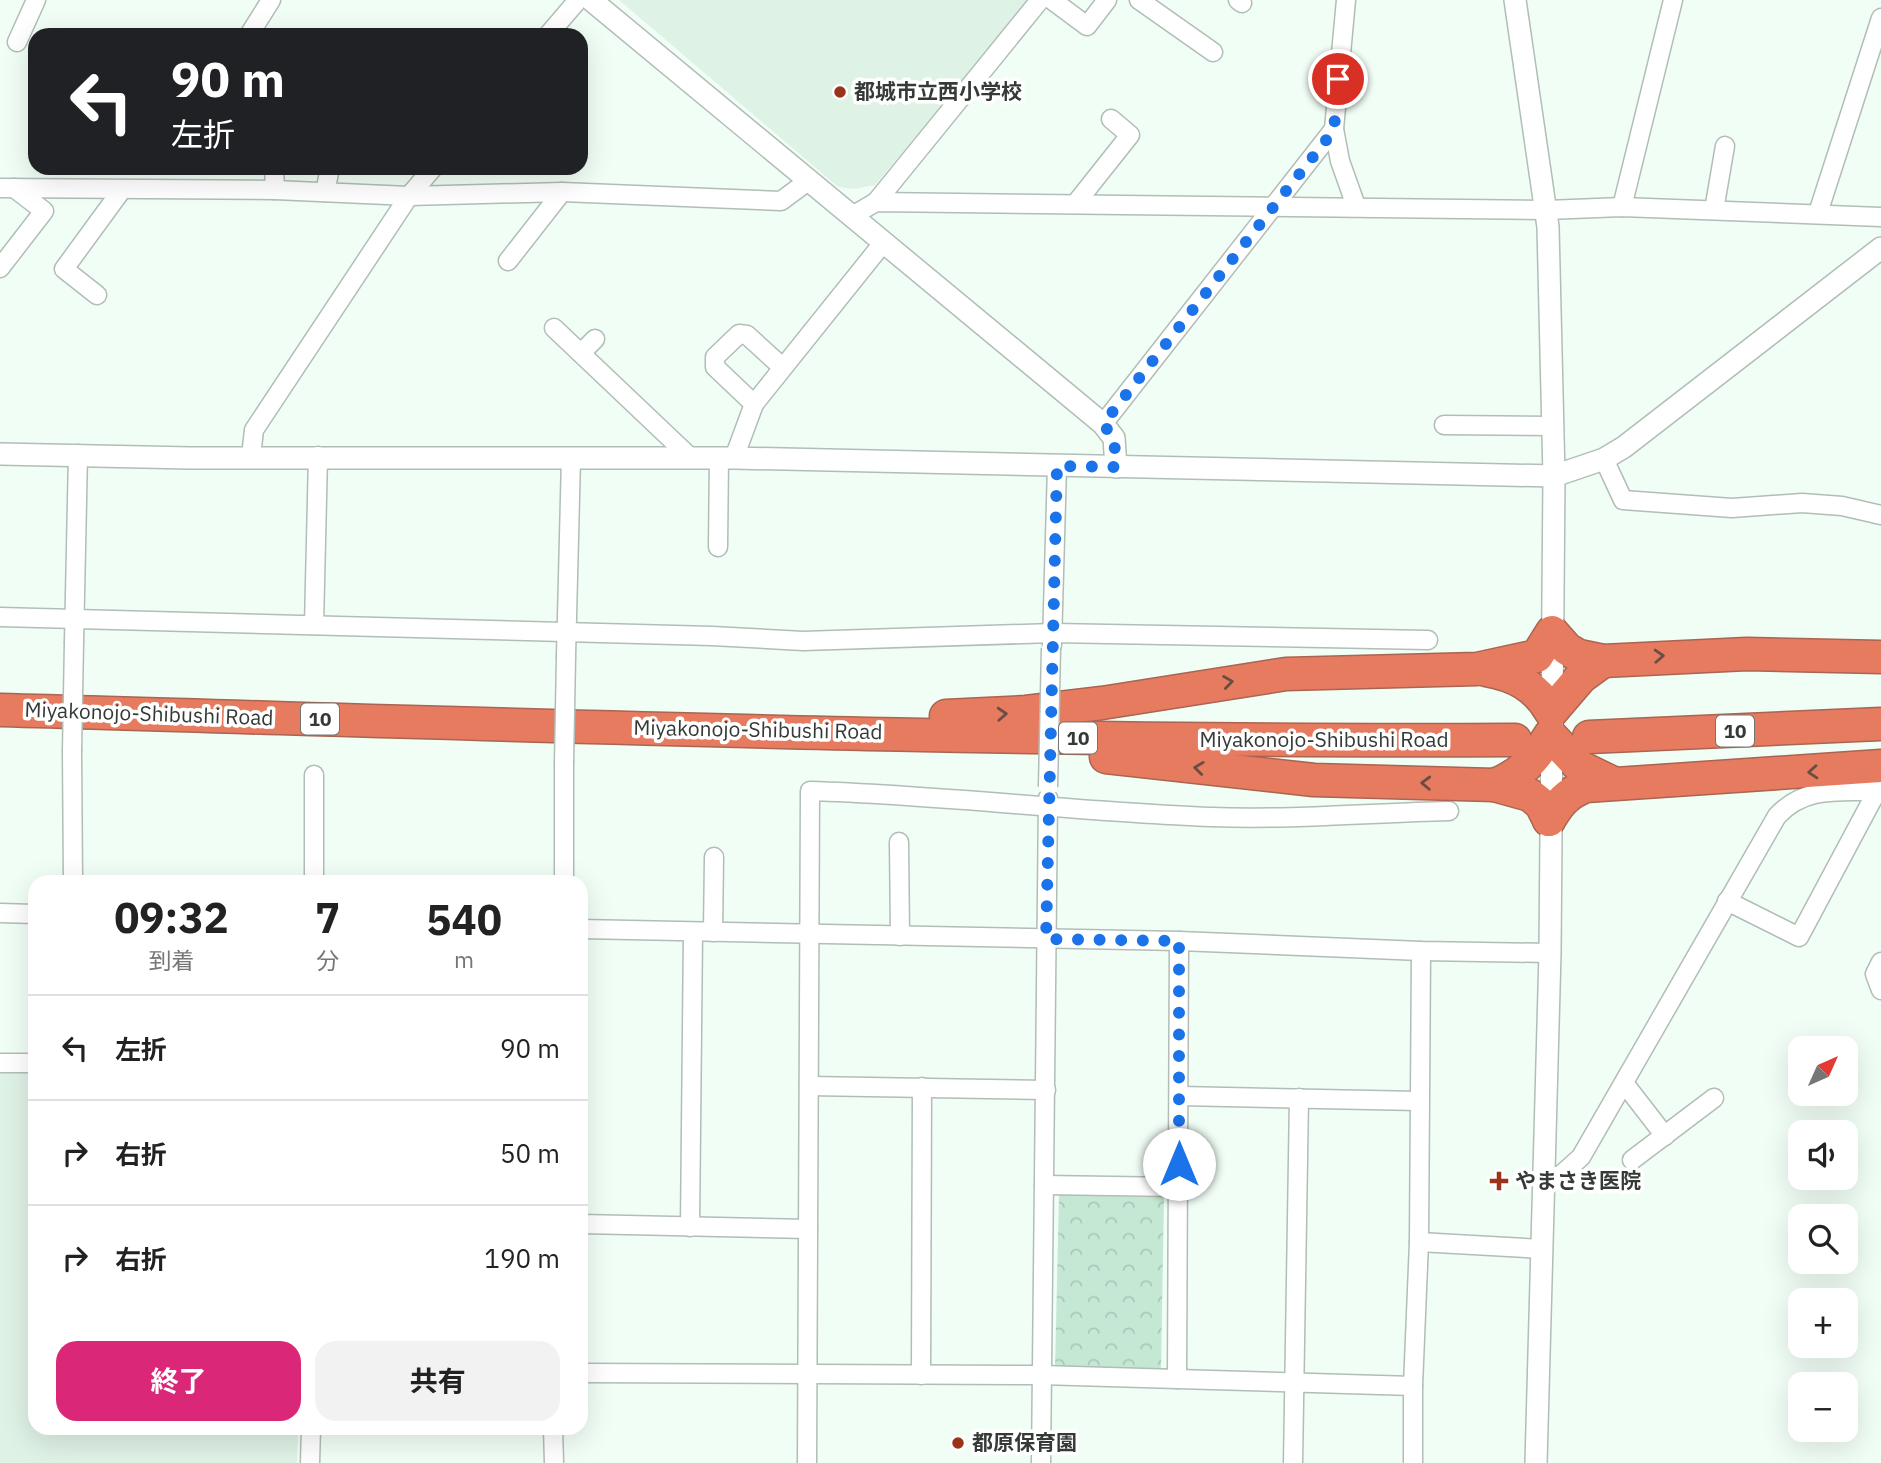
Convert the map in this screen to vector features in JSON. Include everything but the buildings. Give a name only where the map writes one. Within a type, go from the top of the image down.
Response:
[{"type":"highway","points":[[640,727],[1026,712],[1286,674],[1477,668],[1537,656],[1552,632],[1567,649],[1603,661],[1747,654],[1881,657]]},
{"type":"highway","points":[[1494,785],[1516,774],[1530,762],[1581,677],[1603,661]]},
{"type":"highway","points":[[1477,668],[1522,681],[1543,697],[1551,724],[1580,767],[1613,783]]},
{"type":"highway","name":"Miyakonojo-Shibushi Road","points":[[0,710],[1144,739],[1515,740]]},
{"type":"highway","name":"10","points":[[1589,737],[1881,724]]},
{"type":"highway","points":[[640,727],[1070,752],[1314,780],[1494,785],[1515,788],[1530,795],[1541,804],[1549,820]]},
{"type":"highway","points":[[1549,820],[1560,802],[1573,791],[1613,783],[1880,783]]},
{"type":"street","points":[[17,42],[36,0]]},
{"type":"street","points":[[253,28],[271,0]]},
{"type":"street","points":[[554,28],[578,0]]},
{"type":"street","points":[[592,0],[1103,424],[1114,438],[1116,467]]},
{"type":"street","points":[[852,216],[876,202],[1040,0]]},
{"type":"street","points":[[1052,0],[1087,26],[1107,0]]},
{"type":"street","points":[[1139,0],[1213,52]]},
{"type":"street","points":[[1346,0],[1334,130],[1340,161],[1356,206]]},
{"type":"street","points":[[1515,0],[1547,209],[1554,476],[1549,820],[1550,953],[1536,1463]]},
{"type":"street","points":[[1622,207],[1673,0]]},
{"type":"street","points":[[1818,213],[1881,18]]},
{"type":"street","points":[[1076,203],[1130,135],[1111,119]]},
{"type":"street","points":[[1103,424],[1334,130]]},
{"type":"street","points":[[1714,210],[1725,146]]},
{"type":"street","points":[[274,175],[275,190]]},
{"type":"street","points":[[325,192],[329,175]]},
{"type":"street","points":[[251,456],[254,429],[410,196],[427,175]]},
{"type":"street","points":[[7,188],[121,191],[275,190],[410,196],[562,192],[780,201],[808,181]]},
{"type":"street","points":[[0,268],[44,211],[7,188]]},
{"type":"street","points":[[97,295],[64,270],[121,191]]},
{"type":"street","points":[[508,261],[562,192]]},
{"type":"street","points":[[876,202],[1547,209],[1622,207],[1881,216]]},
{"type":"street","points":[[718,547],[727,458],[754,404],[883,243]]},
{"type":"street","points":[[0,454],[190,458],[727,458],[1554,476],[1604,459],[1624,447],[1881,248]]},
{"type":"street","points":[[554,328],[691,458]]},
{"type":"street","points":[[754,404],[716,367],[715,357],[739,334],[747,335],[782,367]]},
{"type":"street","points":[[581,354],[595,339]]},
{"type":"street","points":[[1444,425],[1553,426]]},
{"type":"street","points":[[73,875],[72,751],[79,454]]},
{"type":"street","points":[[314,625],[318,456]]},
{"type":"street","points":[[564,875],[571,458]]},
{"type":"street","points":[[1604,459],[1623,500],[1732,508],[1802,503],[1842,506],[1881,515]]},
{"type":"street","points":[[1041,1463],[1048,787],[1057,466]]},
{"type":"street","points":[[0,617],[803,641],[1428,640]]},
{"type":"street","points":[[314,775],[314,875]]},
{"type":"street","points":[[1727,901],[1799,937],[1880,783]]},
{"type":"street","points":[[1544,1178],[1561,1175],[1581,1157],[1777,816],[1791,801],[1812,793],[1880,783]]},
{"type":"street","points":[[807,1463],[810,791],[925,795],[1048,807],[1214,817],[1450,811]]},
{"type":"street","points":[[899,842],[900,936]]},
{"type":"street","points":[[713,932],[714,857]]},
{"type":"street","points":[[0,913],[28,914]]},
{"type":"street","points":[[588,929],[1179,941],[1421,951],[1550,953]]},
{"type":"street","points":[[690,1227],[693,932]]},
{"type":"street","points":[[1177,1379],[1179,941]]},
{"type":"street","points":[[1413,1463],[1419,1242],[1421,951]]},
{"type":"street","points":[[1881,962],[1875,974],[1881,990]]},
{"type":"street","points":[[0,1063],[28,1063]]},
{"type":"street","points":[[1624,1083],[1665,1136]]},
{"type":"street","points":[[809,1086],[1046,1090]]},
{"type":"street","points":[[921,1375],[922,1087]]},
{"type":"street","points":[[1180,1096],[1419,1101]]},
{"type":"street","points":[[1293,1463],[1299,1098]]},
{"type":"street","points":[[1632,1160],[1714,1098]]},
{"type":"street","points":[[1044,1185],[1179,1187]]},
{"type":"street","points":[[588,1224],[808,1229]]},
{"type":"street","points":[[1419,1242],[1542,1249]]},
{"type":"street","points":[[588,1373],[806,1371],[1040,1375],[1413,1387]]},
{"type":"street","points":[[310,1463],[312,1435]]},
{"type":"street","points":[[553,1435],[554,1463]]},
{"type":"shaded area","name":"都城市立西小学校","points":[[619,0],[1032,0],[875,185],[854,189],[838,187]]},
{"type":"shaded area","points":[[0,1070],[28,1071],[28,1435],[298,1435],[297,1463],[0,1463]]},
{"type":"green space","points":[[1059,1194],[1164,1197],[1161,1372],[1055,1369]]},
{"type":"place","name":"都城市立西小学校","points":[[840,92]]},
{"type":"place","name":"やまさき医院","points":[[1499,1181]]},
{"type":"place","name":"都原保育園","points":[[958,1443]]},
{"type":"route","points":[[1179,1164],[1179,941],[1046,939],[1057,466],[1116,467],[1114,438],[1103,424],[1334,130],[1338,79]]}]
